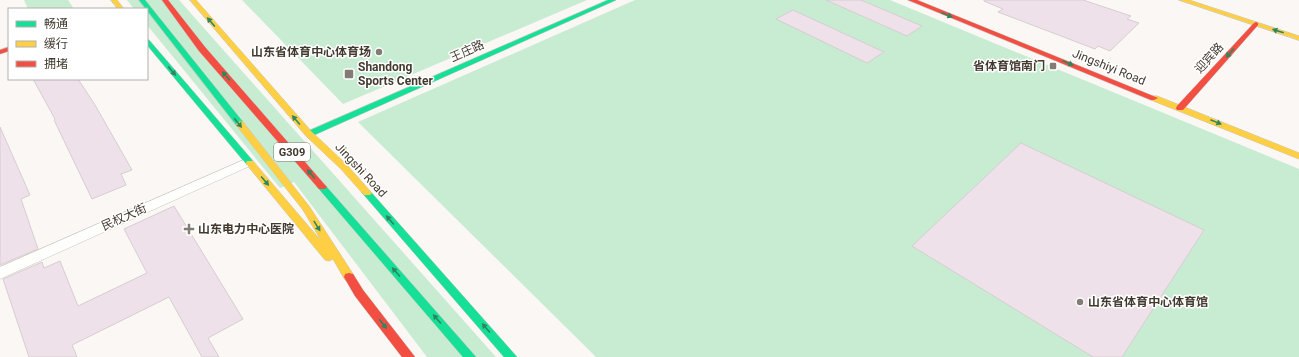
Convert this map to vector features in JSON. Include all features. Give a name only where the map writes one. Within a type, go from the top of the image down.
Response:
[{"type":"main road","points":[[114,0],[120,8]]},
{"type":"main road","name":"G309","points":[[142,0],[306,208],[359,293],[409,357]]},
{"type":"main road","name":"G309","points":[[165,0],[202,49],[470,357]]},
{"type":"main road","name":"Jingshi Road","points":[[193,0],[309,134],[344,167],[511,357]]},
{"type":"main road","name":"王庄路","points":[[309,134],[613,0]]},
{"type":"main road","name":"Jingshiyi Road","points":[[911,0],[1169,100],[1180,108],[1299,156]]},
{"type":"main road","points":[[1182,0],[1241,23],[1256,24],[1299,38]]},
{"type":"main road","name":"迎宾路","points":[[1180,108],[1256,24]]},
{"type":"main road","points":[[148,42],[359,293]]},
{"type":"street","name":"民权大街","points":[[0,273],[248,162]]},
{"type":"green space","points":[[24,0],[68,0],[73,8],[28,8]]},
{"type":"green space","points":[[127,0],[179,0],[496,357],[427,357],[294,182],[280,188],[148,26],[148,8],[133,8]]},
{"type":"green space","name":"山东省体育中心体育场","points":[[242,0],[587,0],[343,104]]},
{"type":"green space","points":[[635,0],[890,0],[1299,169],[1299,357],[596,357],[358,122]]},
{"type":"building","points":[[826,0],[861,0],[922,26],[907,36]]},
{"type":"building","points":[[984,0],[1083,0],[1131,16],[1127,19],[1139,23],[1110,51],[1098,46],[1095,49],[998,12],[1003,9]]},
{"type":"building","points":[[793,10],[884,52],[867,63],[776,19]]},
{"type":"building","points":[[34,80],[79,80],[95,105],[132,170],[121,174],[126,185],[92,199],[54,120],[55,119]]},
{"type":"building","points":[[0,127],[30,195],[21,199],[38,249],[0,265]]},
{"type":"building","name":"山东省体育中心体育馆","points":[[1021,143],[1204,230],[1122,357],[1093,357],[912,246]]},
{"type":"building","points":[[174,206],[243,319],[208,338],[219,357],[202,357],[169,297],[72,345],[77,357],[29,357],[3,279],[42,262],[44,268],[60,261],[78,306],[147,273],[124,229]]},
{"type":"traffic: fast","points":[[142,0],[240,124]]},
{"type":"traffic: fast","points":[[309,134],[613,0]]},
{"type":"traffic: fast","points":[[148,42],[250,163]]},
{"type":"traffic: fast","points":[[322,187],[470,357]]},
{"type":"traffic: fast","points":[[367,193],[511,357]]},
{"type":"traffic: slow","points":[[114,0],[120,8]]},
{"type":"traffic: slow","points":[[193,0],[309,134],[344,167],[367,193]]},
{"type":"traffic: slow","points":[[1182,0],[1299,38]]},
{"type":"traffic: slow","points":[[1154,98],[1299,156]]},
{"type":"traffic: slow","points":[[240,124],[306,208],[349,277]]},
{"type":"traffic: slow","points":[[250,163],[329,257]]},
{"type":"traffic: jam","points":[[165,0],[202,49],[322,187]]},
{"type":"traffic: jam","points":[[911,0],[1154,98]]},
{"type":"traffic: jam","points":[[1180,108],[1256,24]]},
{"type":"traffic: jam","points":[[0,52],[8,49]]},
{"type":"traffic: jam","points":[[349,277],[359,293],[409,357]]},
{"type":"place","name":"山东省体育中心体育场","points":[[379,52]]},
{"type":"place","name":"省体育馆南门","points":[[1053,66]]},
{"type":"place","name":"Shandong Sports Center","points":[[349,74]]},
{"type":"place","name":"山东电力中心医院","points":[[189,229]]},
{"type":"place","name":"山东省体育中心体育馆","points":[[1080,302]]}]
